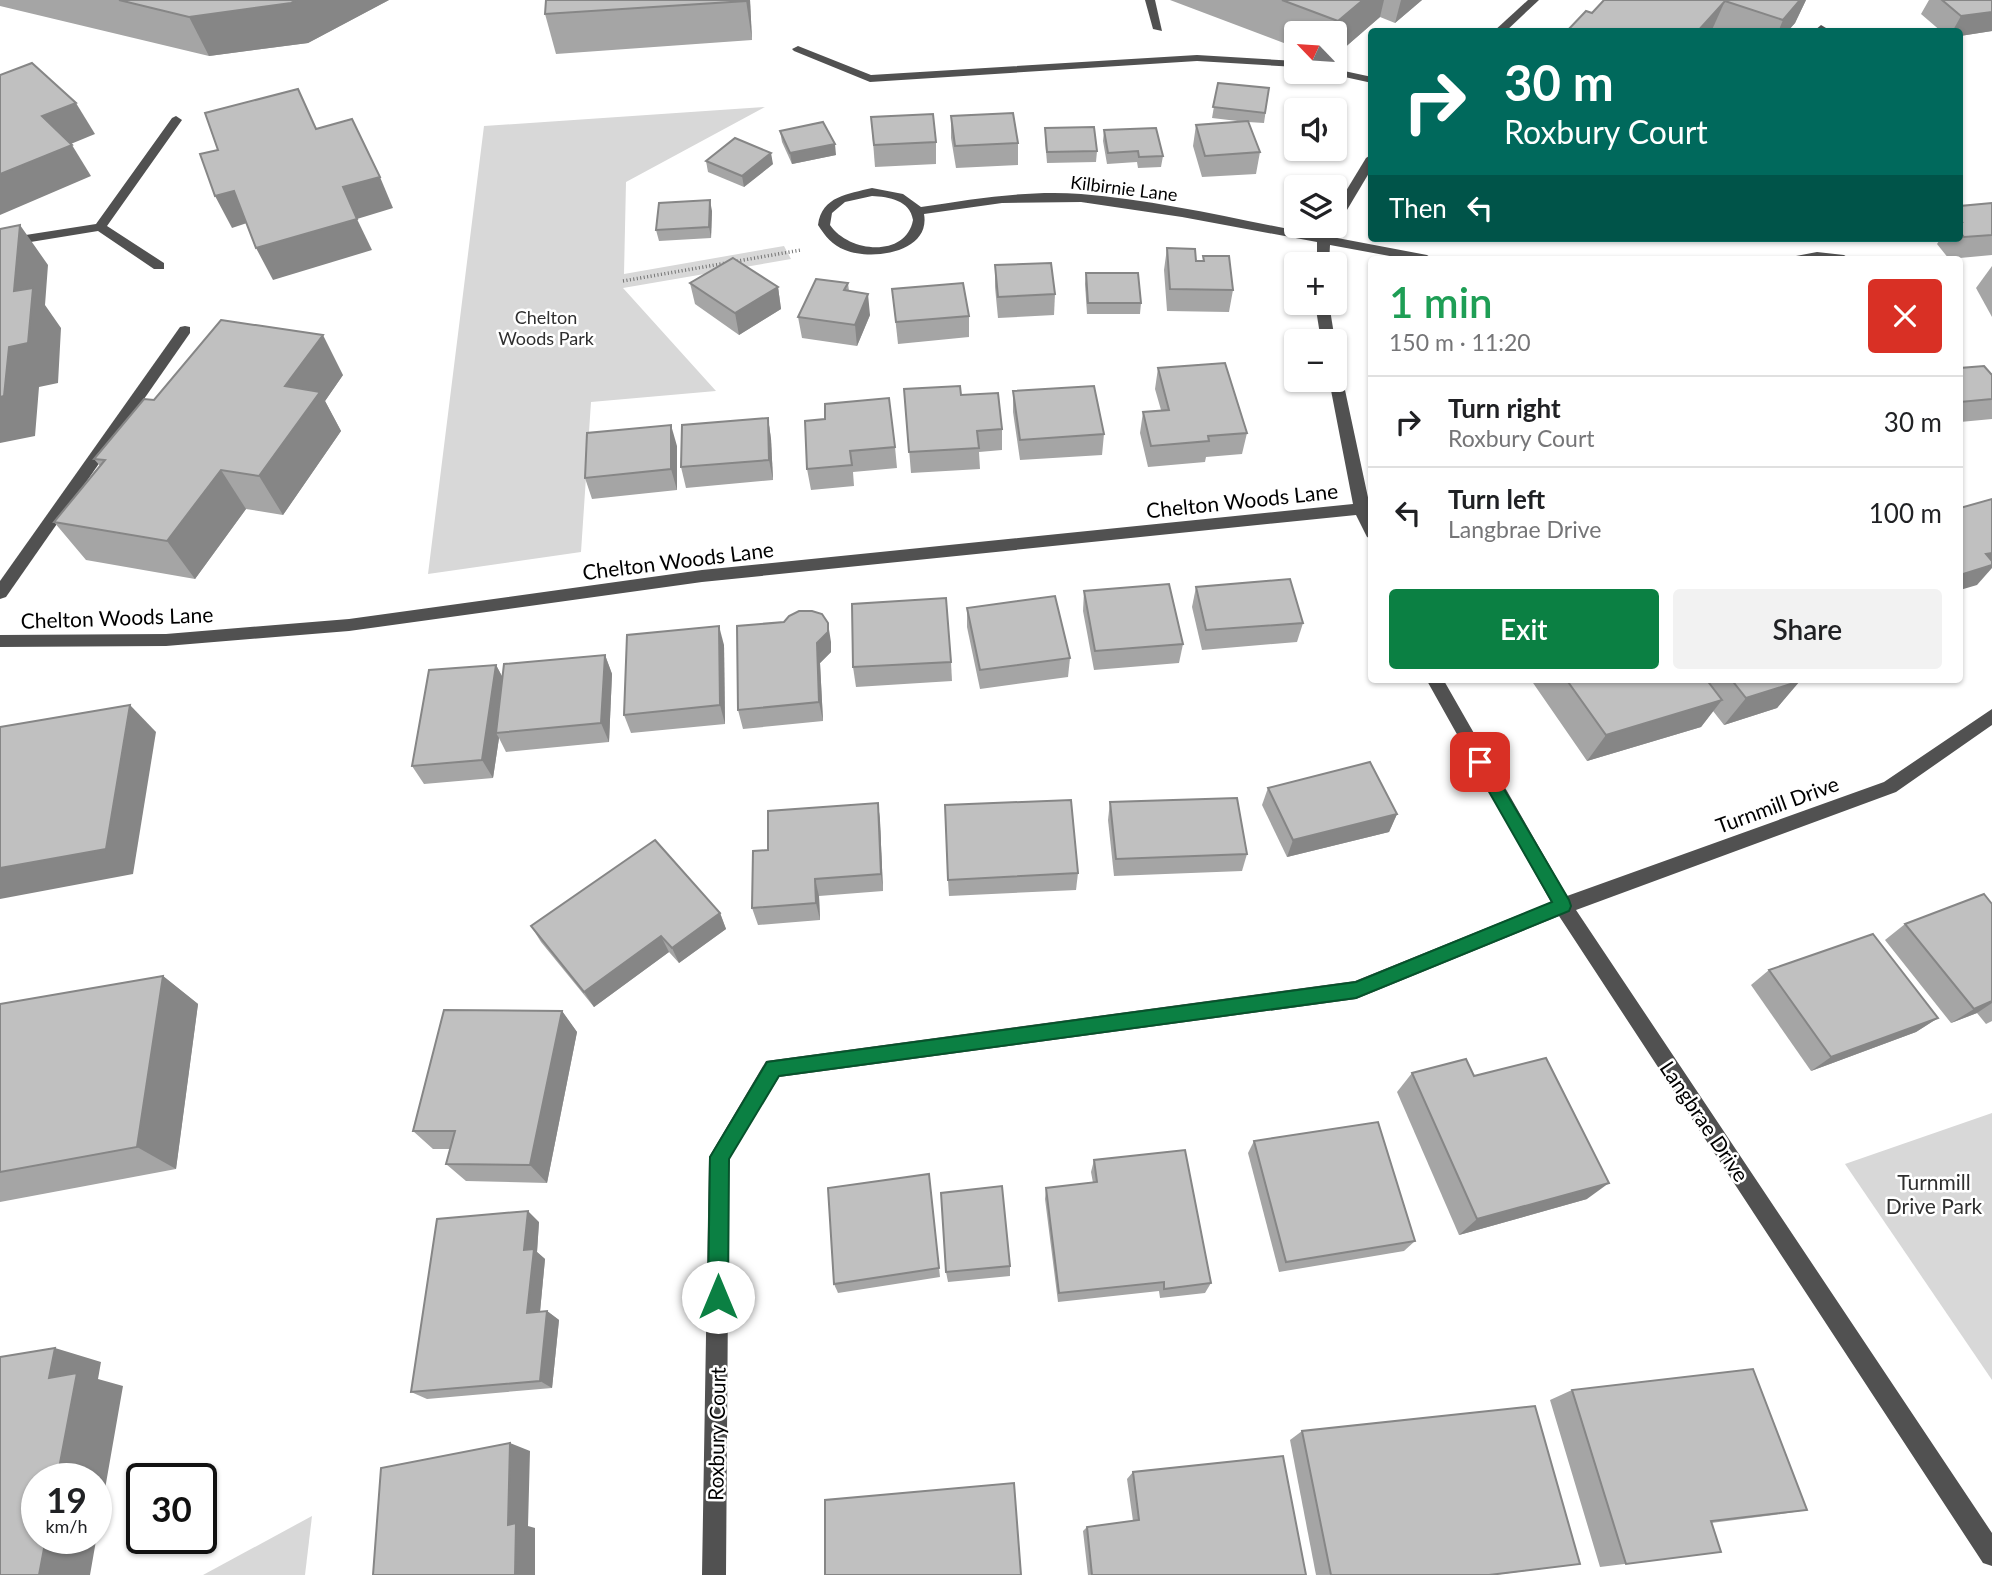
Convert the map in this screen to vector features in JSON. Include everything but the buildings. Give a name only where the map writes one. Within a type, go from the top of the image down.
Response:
[{"type":"street","points":[[1150,0],[1158,29]]},
{"type":"street","points":[[1502,28],[1534,0]]},
{"type":"street","points":[[798,49],[870,79],[1197,58],[1284,63]]},
{"type":"street","points":[[1348,75],[1368,79]]},
{"type":"street","points":[[100,227],[176,120]]},
{"type":"street","points":[[1347,200],[1368,165]]},
{"type":"street","points":[[886,193],[910,203],[918,211],[920,220],[917,230],[898,246],[865,251],[836,243],[823,225],[825,215],[843,199],[856,194],[886,193]]},
{"type":"street","name":"Kilbirnie Lane","points":[[918,211],[1002,199],[1081,198],[1412,256]]},
{"type":"street","points":[[0,243],[100,227],[159,266]]},
{"type":"street","points":[[1323,252],[1324,239]]},
{"type":"street","points":[[0,593],[185,330]]},
{"type":"street","points":[[1338,392],[1362,509],[1368,523]]},
{"type":"street","name":"Chelton Woods Lane","points":[[0,641],[166,640],[349,625],[702,576],[1362,509]]},
{"type":"street","name":"Langbrae Drive","points":[[1436,683],[1563,906],[1992,1554]]},
{"type":"street","name":"Turnmill Drive","points":[[1563,906],[1890,788],[1992,716]]},
{"type":"street","name":"Roxbury Court","points":[[714,1575],[719,1157],[773,1069],[1356,990],[1563,906]]},
{"type":"path","points":[[623,281],[836,243]]},
{"type":"green space","name":"Chelton Woods Park","points":[[765,107],[626,182],[624,274],[784,246],[791,259],[623,288],[716,391],[591,402],[581,552],[428,574],[484,126]]},
{"type":"green space","name":"Turnmill Drive Park","points":[[1992,1113],[1992,1380],[1845,1164]]},
{"type":"green space","points":[[312,1516],[305,1575],[203,1575]]},
{"type":"route","points":[[718,1297],[719,1157],[773,1069],[1356,990],[1563,906],[1480,762]]}]
